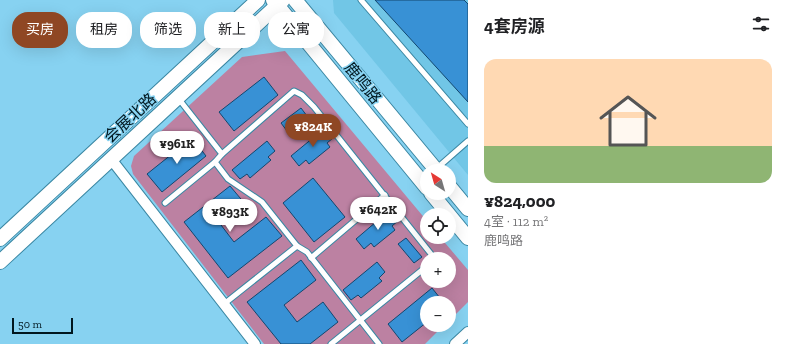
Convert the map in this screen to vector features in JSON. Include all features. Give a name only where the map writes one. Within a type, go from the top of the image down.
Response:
[{"type":"main road","name":"会展北路","points":[[0,239],[258,0]]},
{"type":"main road","name":"鹿鸣路","points":[[295,0],[431,164]]},
{"type":"main road","name":"会展北路","points":[[0,262],[278,2]]},
{"type":"main road","name":"鹿鸣路","points":[[278,2],[420,179]]},
{"type":"main road","points":[[456,194],[468,209]]},
{"type":"main road","points":[[437,200],[468,238]]},
{"type":"street","points":[[111,159],[255,344]]},
{"type":"street","points":[[455,344],[468,332]]},
{"type":"lane","points":[[361,0],[468,124]]},
{"type":"lane","points":[[165,202],[215,162],[222,154],[294,91],[302,95],[314,107],[429,252]]},
{"type":"lane","points":[[177,98],[222,154]]},
{"type":"lane","points":[[443,164],[468,141]]},
{"type":"lane","points":[[215,162],[228,179],[262,202],[297,246],[307,252],[379,344]]},
{"type":"lane","points":[[311,258],[385,196]]},
{"type":"lane","points":[[224,304],[297,246]]},
{"type":"lane","points":[[331,344],[420,272]]},
{"type":"shaded area","points":[[333,0],[468,0],[468,175],[334,13]]},
{"type":"shaded area","points":[[285,51],[420,213],[420,244],[446,244],[453,252],[420,252],[420,288],[456,288],[456,256],[468,270],[468,302],[456,314],[456,296],[420,296],[420,332],[437,332],[425,344],[264,344],[133,174],[131,166],[134,156],[242,57]]},
{"type":"building","points":[[375,0],[464,0],[468,4],[468,102]]},
{"type":"building","points":[[264,77],[278,95],[234,131],[219,112]]},
{"type":"building","points":[[301,108],[307,116],[287,131],[281,123]]},
{"type":"building","points":[[325,128],[333,138],[327,143],[330,147],[309,164],[306,160],[299,166],[291,156]]},
{"type":"building","points":[[192,138],[206,156],[162,192],[147,174]]},
{"type":"building","points":[[267,141],[275,151],[268,157],[271,160],[250,178],[247,174],[240,179],[232,170]]},
{"type":"building","points":[[313,178],[345,217],[314,242],[283,203]]},
{"type":"building","points":[[230,186],[246,205],[221,225],[234,242],[266,217],[282,236],[228,278],[184,222]]},
{"type":"building","points":[[390,210],[399,220],[392,226],[395,230],[374,247],[371,243],[364,249],[356,239]]},
{"type":"building","points":[[406,238],[420,255],[420,258],[414,263],[398,244]]},
{"type":"building","points":[[301,260],[316,280],[284,305],[297,322],[323,302],[338,322],[310,344],[281,344],[247,302]]},
{"type":"building","points":[[377,262],[385,272],[379,278],[382,281],[361,298],[358,295],[351,300],[343,290]]},
{"type":"building","points":[[432,288],[438,296],[422,296]]},
{"type":"building","points":[[420,298],[420,328],[402,342],[388,324]]}]
